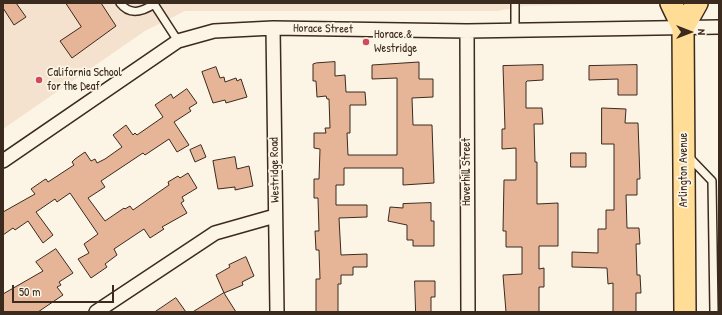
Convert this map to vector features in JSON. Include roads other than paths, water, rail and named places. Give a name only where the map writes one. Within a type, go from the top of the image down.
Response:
[{"type":"main road","name":"Arlington Avenue","points":[[671,3],[683,28],[685,312]]},
{"type":"main road","name":"Arlington Avenue","points":[[683,28],[697,3]]},
{"type":"street","name":"Horace Street","points":[[3,162],[178,41],[214,31],[273,28],[515,31],[719,27]]},
{"type":"street","name":"Westridge Road","points":[[273,28],[277,312]]},
{"type":"street","name":"Haverhill Street","points":[[467,31],[468,312]]},
{"type":"street","points":[[96,312],[215,233],[275,216]]},
{"type":"lane","points":[[120,3],[123,8],[133,12],[142,12],[155,4],[178,41]]},
{"type":"lane","points":[[515,3],[515,31]]},
{"type":"lane","points":[[684,152],[712,182],[714,312]]},
{"type":"place","name":"Horace & Westridge","points":[[366,42]]},
{"type":"place","name":"California School for the Deaf","points":[[39,80]]}]
